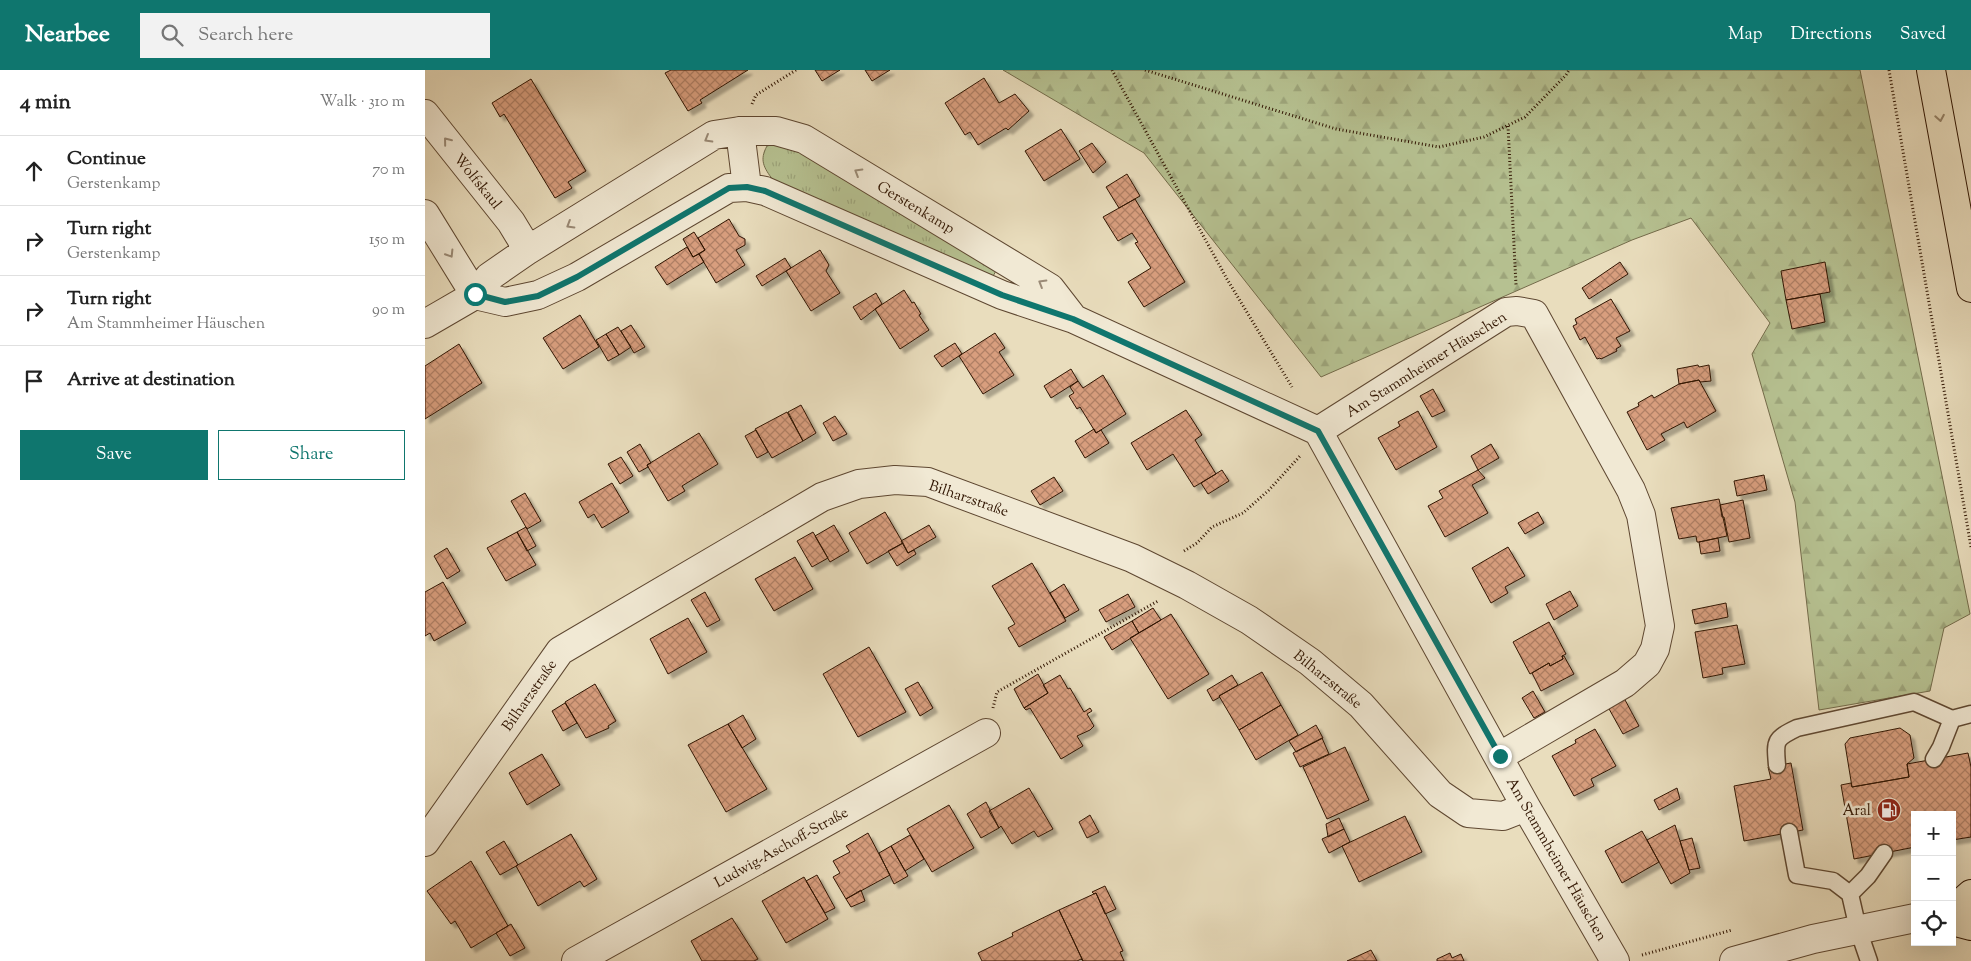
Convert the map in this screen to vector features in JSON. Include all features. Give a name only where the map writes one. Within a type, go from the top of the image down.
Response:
[{"type":"main road","points":[[1931,70],[1971,288]]},
{"type":"street","name":"Wolfskaul","points":[[425,114],[511,222],[528,250]]},
{"type":"street","points":[[740,131],[747,187]]},
{"type":"street","name":"Gerstenkamp","points":[[425,324],[475,294],[489,278],[528,250],[714,135],[740,131],[776,131],[803,139],[1050,288],[1073,319]]},
{"type":"street","name":"Gerstenkamp","points":[[475,294],[505,302],[538,296],[577,277],[729,188],[747,187],[765,191],[1002,295],[1073,319],[1318,431]]},
{"type":"street","points":[[425,214],[475,294]]},
{"type":"street","name":"Am Stammheimer Häuschen","points":[[1500,756],[1625,683],[1647,664],[1655,649],[1660,626],[1641,515],[1631,490],[1534,314],[1517,311],[1506,312],[1318,431],[1500,756],[1526,807],[1615,961]]},
{"type":"street","name":"Bilharzstraße","points":[[425,842],[560,651],[822,497],[859,484],[895,480],[928,482],[1123,554],[1187,585],[1249,620],[1310,662],[1361,705],[1440,794],[1468,813],[1503,816],[1526,807]]},
{"type":"street","name":"Ludwig-Aschoff-Straße","points":[[576,961],[986,733]]},
{"type":"street","points":[[1734,961],[1813,939],[1911,919]]},
{"type":"lane","points":[[1777,765],[1775,744],[1779,736],[1797,728],[1914,702],[1952,719],[1971,714]]},
{"type":"lane","points":[[1934,759],[1952,719]]},
{"type":"lane","points":[[1789,832],[1797,875],[1833,881],[1850,894],[1858,929],[1869,961]]},
{"type":"lane","points":[[1850,894],[1867,876],[1884,853]]},
{"type":"path","points":[[740,131],[756,95],[796,70]]},
{"type":"path","points":[[1112,70],[1227,279],[1293,389]]},
{"type":"path","points":[[1145,70],[1336,129],[1439,147],[1484,137],[1525,117],[1569,70]]},
{"type":"path","points":[[1889,70],[1971,547]]},
{"type":"path","points":[[1508,126],[1517,311]]},
{"type":"path","points":[[1156,570],[1197,543],[1212,527],[1243,513],[1292,466],[1318,431]]},
{"type":"path","points":[[986,733],[997,692],[1187,585]]},
{"type":"green space","points":[[1003,70],[1860,70],[1970,614],[1944,628],[1930,691],[1819,710],[1795,502],[1752,354],[1770,323],[1691,218],[1632,240],[1321,377],[1144,153]]},
{"type":"green space","points":[[775,144],[799,152],[998,267],[991,280],[773,180],[765,168],[763,156],[767,146]]},
{"type":"building","points":[[671,70],[748,70],[700,100],[702,103],[688,111],[665,73]]},
{"type":"building","points":[[815,70],[840,70],[822,81]]},
{"type":"building","points":[[865,70],[890,70],[872,81]]},
{"type":"building","points":[[984,78],[999,103],[1015,94],[1029,111],[1008,130],[1006,128],[978,145],[970,132],[965,135],[945,103]]},
{"type":"building","points":[[531,79],[586,171],[568,182],[572,188],[555,198],[504,114],[500,117],[492,103]]},
{"type":"building","points":[[1061,129],[1080,159],[1044,181],[1025,151]]},
{"type":"building","points":[[1092,143],[1106,162],[1093,173],[1079,151]]},
{"type":"building","points":[[1127,174],[1140,196],[1119,208],[1106,187]]},
{"type":"building","points":[[1135,199],[1185,282],[1144,307],[1128,282],[1151,268],[1135,243],[1138,242],[1132,233],[1118,241],[1103,217]]},
{"type":"building","points":[[729,219],[739,236],[745,239],[745,245],[736,250],[745,265],[716,283],[699,254],[705,250],[698,238]]},
{"type":"building","points":[[694,232],[705,250],[693,257],[683,239]]},
{"type":"building","points":[[687,247],[693,257],[699,254],[704,262],[667,285],[655,267]]},
{"type":"building","points":[[820,250],[829,265],[826,271],[840,293],[811,311],[786,271]]},
{"type":"building","points":[[785,258],[791,268],[762,286],[756,276]]},
{"type":"building","points":[[1620,262],[1628,274],[1589,299],[1582,288]]},
{"type":"building","points":[[1825,262],[1830,292],[1786,300],[1781,271]]},
{"type":"building","points":[[904,290],[912,303],[914,302],[921,314],[919,315],[929,330],[900,349],[875,309]]},
{"type":"building","points":[[876,293],[882,304],[861,320],[853,307]]},
{"type":"building","points":[[1820,294],[1825,322],[1792,329],[1786,300]]},
{"type":"building","points":[[1611,299],[1630,331],[1616,338],[1621,346],[1616,349],[1617,351],[1597,359],[1585,337],[1580,340],[1573,326],[1577,324],[1575,319]]},
{"type":"building","points":[[580,315],[599,347],[563,369],[543,338]]},
{"type":"building","points":[[631,325],[645,347],[634,353],[621,331]]},
{"type":"building","points":[[618,327],[631,347],[619,355],[606,334]]},
{"type":"building","points":[[995,333],[1005,348],[999,352],[1014,375],[983,394],[959,356]]},
{"type":"building","points":[[606,334],[619,355],[608,361],[596,340]]},
{"type":"building","points":[[955,343],[962,354],[942,367],[934,356]]},
{"type":"building","points":[[459,344],[482,383],[425,419],[425,366]]},
{"type":"building","points":[[1698,365],[1699,367],[1709,365],[1711,381],[1700,382],[1699,380],[1679,384],[1677,369]]},
{"type":"building","points":[[1071,369],[1078,381],[1051,398],[1044,386]]},
{"type":"building","points":[[1103,375],[1126,414],[1096,433],[1080,407],[1077,409],[1069,396],[1074,393],[1070,387],[1078,381],[1083,388]]},
{"type":"building","points":[[1699,380],[1716,411],[1687,428],[1684,422],[1661,434],[1665,440],[1647,450],[1627,412],[1639,406],[1638,403],[1652,395],[1654,398],[1679,384]]},
{"type":"building","points":[[1433,389],[1445,411],[1432,417],[1420,396]]},
{"type":"building","points":[[801,405],[816,433],[803,441],[788,412]]},
{"type":"building","points":[[1186,410],[1202,435],[1195,440],[1216,474],[1194,487],[1173,454],[1147,470],[1131,443]]},
{"type":"building","points":[[1418,411],[1437,447],[1396,470],[1378,438],[1400,426],[1398,422]]},
{"type":"building","points":[[787,412],[803,441],[772,458],[755,429]]},
{"type":"building","points":[[835,416],[847,434],[833,441],[823,423]]},
{"type":"building","points":[[1094,429],[1096,433],[1101,430],[1109,443],[1085,458],[1075,441]]},
{"type":"building","points":[[756,430],[768,452],[757,458],[745,436]]},
{"type":"building","points":[[699,433],[718,464],[682,486],[685,491],[668,501],[647,465]]},
{"type":"building","points":[[640,444],[651,463],[639,472],[627,452]]},
{"type":"building","points":[[1491,444],[1499,458],[1478,470],[1471,456]]},
{"type":"building","points":[[621,457],[633,476],[620,484],[608,464]]},
{"type":"building","points":[[1222,470],[1229,481],[1208,494],[1201,483]]},
{"type":"building","points":[[1478,470],[1485,478],[1472,485],[1488,513],[1445,537],[1428,506],[1443,498],[1439,491]]},
{"type":"building","points":[[1764,475],[1767,490],[1737,496],[1734,481]]},
{"type":"building","points":[[1054,477],[1063,491],[1040,505],[1031,491]]},
{"type":"building","points":[[612,483],[629,512],[602,528],[594,514],[588,518],[579,502]]},
{"type":"building","points":[[525,493],[541,521],[527,529],[511,501]]},
{"type":"building","points":[[1719,499],[1727,536],[1699,542],[1697,542],[1696,536],[1679,539],[1671,508]]},
{"type":"building","points":[[1743,500],[1750,538],[1729,542],[1720,505]]},
{"type":"building","points":[[885,512],[903,543],[867,564],[849,533]]},
{"type":"building","points":[[1538,512],[1544,523],[1525,534],[1518,523]]},
{"type":"building","points":[[834,525],[849,551],[830,562],[815,536]]},
{"type":"building","points":[[929,525],[936,537],[908,553],[901,541]]},
{"type":"building","points":[[526,527],[536,546],[527,551],[517,532]]},
{"type":"building","points":[[517,532],[536,565],[506,581],[487,548]]},
{"type":"building","points":[[813,532],[828,558],[812,567],[797,541]]},
{"type":"building","points":[[1718,538],[1720,551],[1701,554],[1699,542]]},
{"type":"building","points":[[903,543],[908,553],[914,550],[916,554],[897,566],[888,551]]},
{"type":"building","points":[[1508,547],[1525,576],[1505,587],[1508,593],[1491,603],[1472,568]]},
{"type":"building","points":[[447,548],[460,571],[447,579],[434,556]]},
{"type":"building","points":[[795,557],[813,589],[774,611],[755,579]]},
{"type":"building","points":[[1032,563],[1066,621],[1019,647],[1008,628],[1015,624],[992,586]]},
{"type":"building","points":[[443,582],[466,623],[434,641],[430,633],[425,636],[425,592]]},
{"type":"building","points":[[1064,584],[1079,610],[1065,618],[1050,593]]},
{"type":"building","points":[[1570,591],[1578,606],[1554,620],[1546,604]]},
{"type":"building","points":[[705,592],[720,620],[707,627],[691,600]]},
{"type":"building","points":[[1128,594],[1135,607],[1106,622],[1099,610]]},
{"type":"building","points":[[1726,603],[1728,617],[1695,624],[1692,610]]},
{"type":"building","points":[[1153,608],[1161,620],[1139,633],[1132,621]]},
{"type":"building","points":[[1171,614],[1209,674],[1168,699],[1130,638]]},
{"type":"building","points":[[688,618],[707,652],[668,674],[650,639]]},
{"type":"building","points":[[1132,621],[1139,633],[1112,650],[1104,637]]},
{"type":"building","points":[[1549,622],[1566,654],[1562,656],[1563,659],[1550,666],[1549,663],[1530,674],[1513,642]]},
{"type":"building","points":[[1737,625],[1745,664],[1722,668],[1723,674],[1703,678],[1695,632]]},
{"type":"building","points":[[869,647],[906,712],[858,737],[823,674]]},
{"type":"building","points":[[1562,656],[1564,656],[1574,674],[1541,691],[1532,673],[1549,663],[1550,666],[1563,659]]},
{"type":"building","points":[[1262,672],[1281,705],[1239,730],[1219,696]]},
{"type":"building","points":[[1038,674],[1048,693],[1024,708],[1014,689]]},
{"type":"building","points":[[1060,675],[1084,712],[1090,708],[1092,711],[1087,714],[1094,726],[1077,736],[1083,746],[1061,759],[1030,708],[1026,710],[1024,708],[1048,693],[1043,685]]},
{"type":"building","points":[[1232,675],[1238,685],[1213,701],[1207,690]]},
{"type":"building","points":[[918,682],[933,708],[920,716],[905,689]]},
{"type":"building","points":[[595,684],[616,721],[608,726],[609,728],[586,738],[565,702]]},
{"type":"building","points":[[1533,691],[1545,712],[1534,718],[1522,698]]},
{"type":"building","points":[[1624,698],[1639,726],[1623,734],[1608,707]]},
{"type":"building","points":[[565,703],[577,723],[563,731],[552,711]]},
{"type":"building","points":[[1281,705],[1298,735],[1256,760],[1239,730]]},
{"type":"building","points":[[743,715],[756,739],[742,748],[728,724]]},
{"type":"building","points":[[728,724],[767,789],[726,812],[688,745]]},
{"type":"building","points":[[1316,725],[1323,738],[1296,752],[1289,741]]},
{"type":"building","points":[[1900,728],[1910,735],[1914,758],[1907,764],[1909,777],[1852,787],[1845,744],[1850,738]]},
{"type":"building","points":[[1595,729],[1616,766],[1591,779],[1594,786],[1574,796],[1552,756],[1576,743],[1575,740]]},
{"type":"building","points":[[1322,738],[1329,754],[1300,767],[1293,753]]},
{"type":"building","points":[[1345,747],[1369,800],[1327,819],[1303,767]]},
{"type":"building","points":[[1968,753],[1971,767],[1971,837],[1956,839],[1956,811],[1911,811],[1911,848],[1854,859],[1841,785],[1851,783],[1852,787],[1909,777],[1907,764]]},
{"type":"building","points":[[542,754],[560,785],[527,805],[509,773]]},
{"type":"building","points":[[1791,763],[1803,830],[1744,841],[1734,786],[1771,779],[1768,767]]},
{"type":"building","points":[[1029,788],[1053,829],[1038,837],[1034,831],[1012,844],[1001,826],[999,828],[989,811]]},
{"type":"building","points":[[1677,788],[1680,799],[1659,810],[1654,800]]},
{"type":"building","points":[[986,802],[999,828],[981,838],[967,814]]},
{"type":"building","points":[[949,805],[974,848],[932,872],[907,829]]},
{"type":"building","points":[[1090,815],[1099,832],[1087,838],[1079,822]]},
{"type":"building","points":[[1405,816],[1422,852],[1359,882],[1342,846]]},
{"type":"building","points":[[1339,818],[1344,829],[1328,837],[1326,824]]},
{"type":"building","points":[[1675,825],[1690,873],[1671,884],[1647,840]]},
{"type":"building","points":[[1344,829],[1350,842],[1329,853],[1322,839]]},
{"type":"building","points":[[1642,831],[1659,862],[1622,883],[1605,851]]},
{"type":"building","points":[[868,833],[890,875],[846,899],[833,877],[840,873],[833,861],[850,852],[846,846]]},
{"type":"building","points":[[571,834],[597,879],[584,887],[580,881],[538,906],[516,866]]},
{"type":"building","points":[[910,835],[924,859],[905,871],[891,846]]},
{"type":"building","points":[[1692,838],[1700,868],[1689,870],[1680,841]]},
{"type":"building","points":[[504,841],[518,865],[500,875],[486,852]]},
{"type":"building","points":[[891,846],[908,876],[894,884],[879,853]]},
{"type":"building","points":[[471,861],[508,926],[471,948],[455,921],[451,924],[427,891]]},
{"type":"building","points":[[817,875],[835,908],[825,913],[806,881]]},
{"type":"building","points":[[804,877],[828,919],[786,943],[762,901]]},
{"type":"building","points":[[1105,886],[1116,909],[1105,914],[1096,893],[1092,892]]},
{"type":"building","points":[[861,890],[865,901],[851,907],[846,899]]},
{"type":"building","points":[[1096,893],[1123,951],[1120,952],[1124,961],[1083,961],[1059,910]]},
{"type":"building","points":[[1059,910],[1083,961],[1081,959],[1077,961],[982,961],[978,953],[1013,936],[1012,933]]},
{"type":"building","points":[[732,918],[758,959],[754,961],[702,961],[691,941]]},
{"type":"building","points":[[511,924],[525,948],[510,956],[496,933]]},
{"type":"building","points":[[1371,950],[1377,961],[1347,961]]},
{"type":"building","points":[[1450,953],[1452,958],[1461,954],[1464,961],[1437,961],[1437,959]]},
{"type":"place","name":"Aral","points":[[1889,810]]},
{"type":"route","points":[[475,294],[505,302],[538,296],[577,277],[729,188],[747,187],[765,191],[1002,295],[1073,319],[1318,431],[1500,756]]}]
